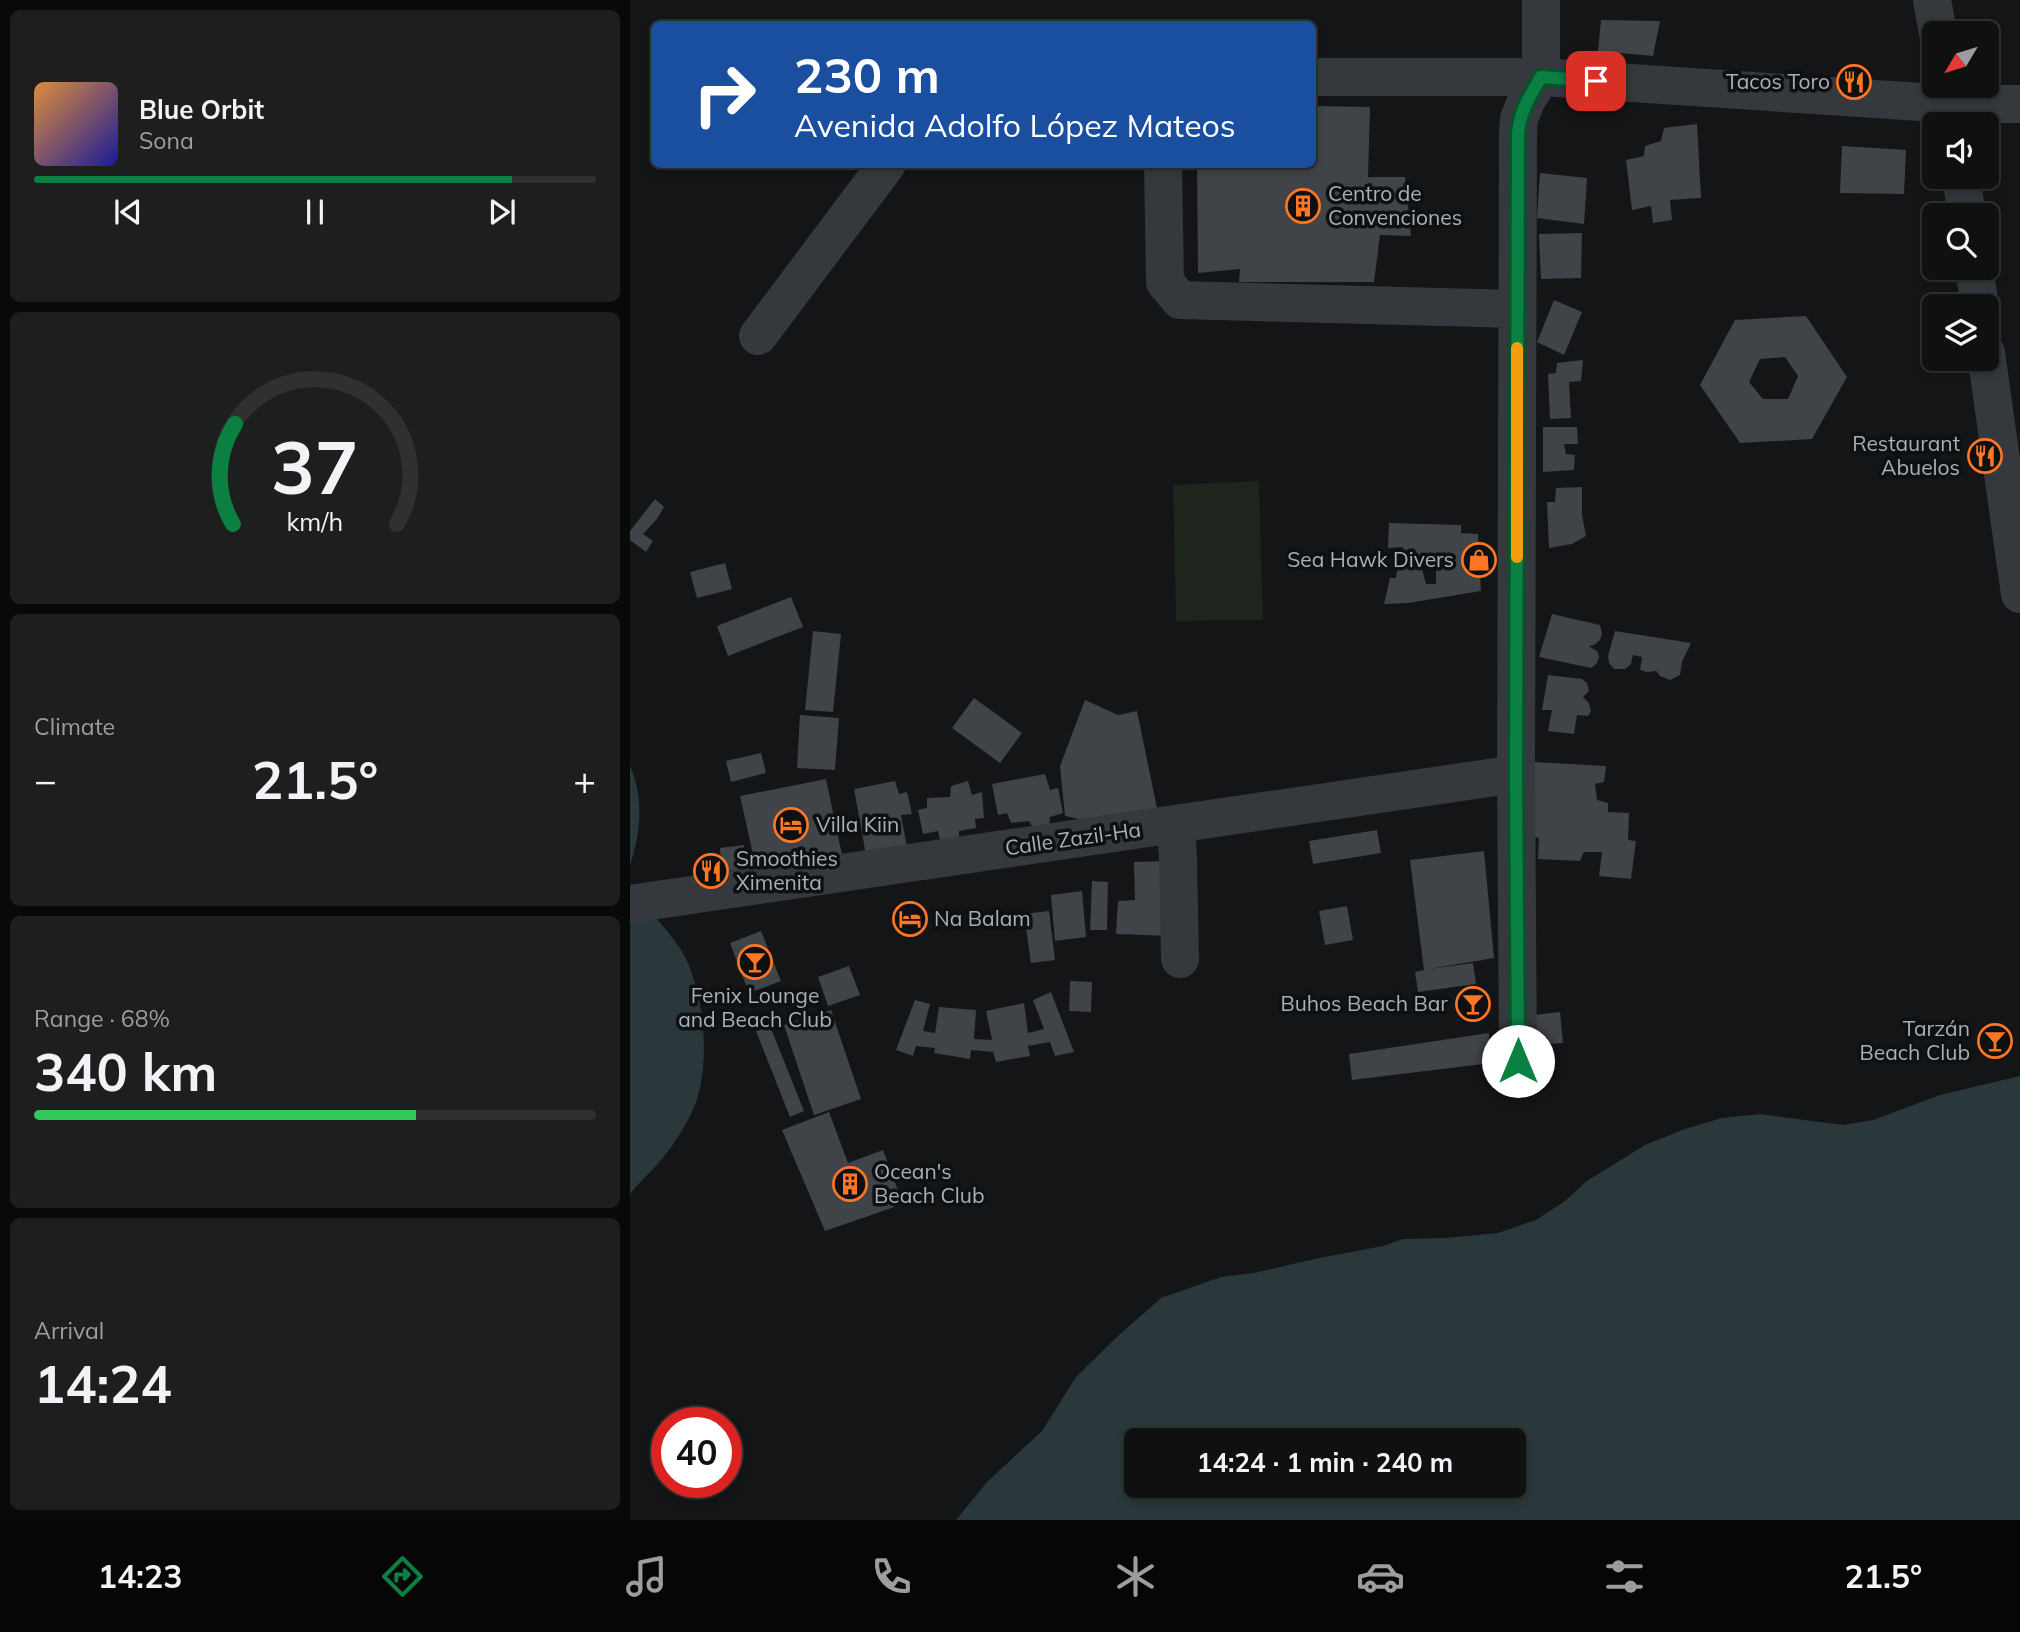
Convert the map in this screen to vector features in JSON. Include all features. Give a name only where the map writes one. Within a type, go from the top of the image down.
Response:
[{"type":"street","points":[[1518,1061],[1518,133],[1519,119],[1541,77],[1541,0]]},
{"type":"street","points":[[1931,0],[1935,21]]},
{"type":"street","points":[[1316,77],[1541,77],[1951,105],[2020,104]]},
{"type":"street","points":[[758,336],[884,168]]},
{"type":"street","points":[[1163,168],[1165,282],[1180,300],[1517,309]]},
{"type":"street","points":[[1988,371],[2020,594]]},
{"type":"street","name":"Calle Zazil-Ha","points":[[630,904],[1516,774]]},
{"type":"street","points":[[1176,824],[1180,959]]},
{"type":"shaded area","points":[[1259,481],[1263,620],[1176,621],[1173,485]]},
{"type":"shaded area","points":[[630,766],[639,803],[639,828],[630,865]]},
{"type":"shaded area","points":[[630,892],[667,931],[685,957],[692,972],[701,1008],[704,1047],[701,1083],[691,1114],[667,1153],[630,1194]]},
{"type":"shaded area","points":[[2020,1076],[2020,1520],[956,1520],[987,1482],[1042,1431],[1076,1377],[1161,1298],[1221,1277],[1254,1273],[1383,1246],[1403,1239],[1498,1233],[1536,1220],[1565,1201],[1587,1181],[1645,1145],[1722,1118],[1760,1114],[1843,1125],[1873,1120],[1940,1095]]},
{"type":"building","points":[[1601,20],[1660,21],[1653,56],[1598,51]]},
{"type":"building","name":"Centro de Convenciones","points":[[1316,106],[1370,107],[1368,177],[1405,177],[1411,236],[1380,235],[1374,282],[1239,282],[1240,269],[1198,273],[1197,168],[1316,168]]},
{"type":"building","points":[[1697,124],[1701,198],[1670,200],[1672,220],[1653,223],[1651,206],[1632,210],[1626,160],[1644,156],[1645,146],[1661,141],[1664,128]]},
{"type":"building","points":[[1842,146],[1906,150],[1904,194],[1840,193]]},
{"type":"building","points":[[1540,173],[1587,178],[1584,224],[1537,218]]},
{"type":"building","points":[[1582,233],[1581,278],[1541,279],[1539,234]]},
{"type":"building","points":[[1554,300],[1582,312],[1564,355],[1537,342]]},
{"type":"building","points":[[1806,316],[1847,377],[1812,439],[1740,443],[1700,385],[1735,320]],"holes":[[[1785,357],[1798,376],[1788,399],[1763,399],[1749,382],[1760,359]]]},
{"type":"building","points":[[1583,360],[1581,381],[1569,382],[1571,418],[1550,419],[1548,374],[1556,373],[1557,363]]},
{"type":"building","points":[[1543,427],[1577,427],[1578,444],[1564,444],[1566,454],[1575,455],[1574,470],[1543,472]]},
{"type":"building","points":[[1582,487],[1582,515],[1586,536],[1572,544],[1549,548],[1547,502],[1555,502],[1556,488]]},
{"type":"building","points":[[655,499],[664,507],[643,534],[653,541],[646,552],[630,540],[630,531]]},
{"type":"building","points":[[1389,523],[1461,525],[1461,533],[1478,534],[1481,591],[1408,603],[1384,604],[1390,578],[1396,578],[1398,564],[1420,562],[1426,584],[1436,584],[1436,557],[1402,555],[1403,547],[1388,548]]},
{"type":"building","points":[[725,563],[732,589],[697,598],[690,572]]},
{"type":"building","points":[[791,597],[803,627],[728,656],[717,626]]},
{"type":"building","points":[[1552,614],[1600,625],[1600,640],[1589,646],[1598,652],[1599,657],[1591,668],[1539,657]]},
{"type":"building","points":[[813,631],[841,634],[833,712],[805,710]]},
{"type":"building","points":[[1615,631],[1691,643],[1682,662],[1680,675],[1670,680],[1656,671],[1640,670],[1642,657],[1633,655],[1631,664],[1625,669],[1614,669],[1608,656]]},
{"type":"building","points":[[1548,675],[1582,679],[1587,683],[1589,691],[1583,697],[1589,703],[1591,711],[1588,716],[1577,715],[1574,734],[1548,731],[1552,710],[1542,710]]},
{"type":"building","points":[[974,698],[1022,733],[1000,763],[952,728]]},
{"type":"building","points":[[1085,700],[1118,715],[1137,711],[1158,813],[1094,822],[1065,816],[1060,766]]},
{"type":"building","points":[[800,715],[839,718],[835,770],[797,768]]},
{"type":"building","points":[[761,753],[766,773],[731,782],[726,761]]},
{"type":"building","points":[[1534,762],[1606,766],[1604,782],[1595,784],[1597,800],[1608,803],[1608,812],[1629,813],[1628,840],[1636,841],[1631,879],[1599,876],[1602,852],[1584,852],[1580,861],[1538,859],[1539,838],[1531,836]]},
{"type":"building","points":[[1045,774],[1050,790],[1058,788],[1063,813],[1050,817],[1049,827],[1033,828],[1029,821],[1011,823],[1007,813],[998,815],[992,784]]},
{"type":"building","points":[[826,779],[842,855],[757,872],[740,796]]},
{"type":"building","points":[[895,781],[899,794],[907,792],[912,814],[901,815],[907,847],[866,855],[854,789]]},
{"type":"building","points":[[968,781],[972,795],[982,792],[984,818],[975,819],[976,828],[959,831],[959,841],[941,843],[938,831],[923,834],[918,810],[927,808],[927,798],[950,797],[951,786]]},
{"type":"building","points":[[1377,830],[1381,853],[1313,864],[1309,841]]},
{"type":"building","points":[[744,845],[747,871],[722,874],[720,848]]},
{"type":"building","points":[[1484,851],[1494,958],[1429,969],[1473,963],[1476,984],[1418,992],[1415,972],[1424,970],[1410,860]]},
{"type":"building","points":[[1168,861],[1170,936],[1116,934],[1118,901],[1135,900],[1134,862]]},
{"type":"building","points":[[1092,881],[1108,882],[1107,930],[1090,930]]},
{"type":"building","points":[[1082,891],[1086,937],[1055,941],[1051,895]]},
{"type":"building","points":[[1347,906],[1353,940],[1325,945],[1319,911]]},
{"type":"building","points":[[1049,911],[1055,960],[1031,963],[1024,914]]},
{"type":"building","name":"Fenix Lounge and Beach Club","points":[[761,931],[781,981],[749,993],[730,943]]},
{"type":"building","points":[[849,966],[860,995],[828,1006],[818,977]]},
{"type":"building","points":[[1070,981],[1092,982],[1091,1012],[1069,1011]]},
{"type":"building","points":[[1051,992],[1074,1052],[1055,1056],[1050,1042],[1028,1046],[1030,1056],[996,1062],[993,1052],[971,1050],[970,1059],[934,1053],[935,1048],[916,1046],[913,1056],[896,1050],[915,1000],[930,1004],[923,1031],[935,1033],[939,1007],[976,1010],[974,1039],[992,1040],[986,1011],[1024,1003],[1028,1033],[1044,1029],[1033,1000]]},
{"type":"building","points":[[831,1010],[861,1099],[814,1115],[784,1025]]},
{"type":"building","points":[[1560,1012],[1563,1043],[1537,1045],[1534,1015]]},
{"type":"building","points":[[770,1026],[804,1111],[790,1117],[756,1031]]},
{"type":"building","points":[[1489,1033],[1491,1063],[1352,1080],[1349,1054]]},
{"type":"building","name":"Ocean's Beach Club","points":[[829,1112],[848,1163],[883,1150],[903,1204],[825,1231],[782,1130]]},
{"type":"slow traffic","points":[[1517,348],[1517,557]]},
{"type":"place","name":"Tacos Toro","points":[[1854,82]]},
{"type":"place","name":"Centro de Convenciones","points":[[1303,206]]},
{"type":"place","name":"Restaurant Abuelos","points":[[1985,456]]},
{"type":"place","name":"Sea Hawk Divers","points":[[1479,560]]},
{"type":"place","name":"Villa Kiin","points":[[791,825]]},
{"type":"place","name":"Smoothies Ximenita","points":[[711,871]]},
{"type":"place","name":"Na Balam","points":[[910,919]]},
{"type":"place","name":"Fenix Lounge and Beach Club","points":[[755,962]]},
{"type":"place","name":"Buhos Beach Bar","points":[[1473,1004]]},
{"type":"place","name":"Tarzán Beach Club","points":[[1995,1041]]},
{"type":"place","name":"Ocean's Beach Club","points":[[850,1184]]},
{"type":"route","points":[[1518,1061],[1516,774],[1519,119],[1541,77],[1596,81]]}]
